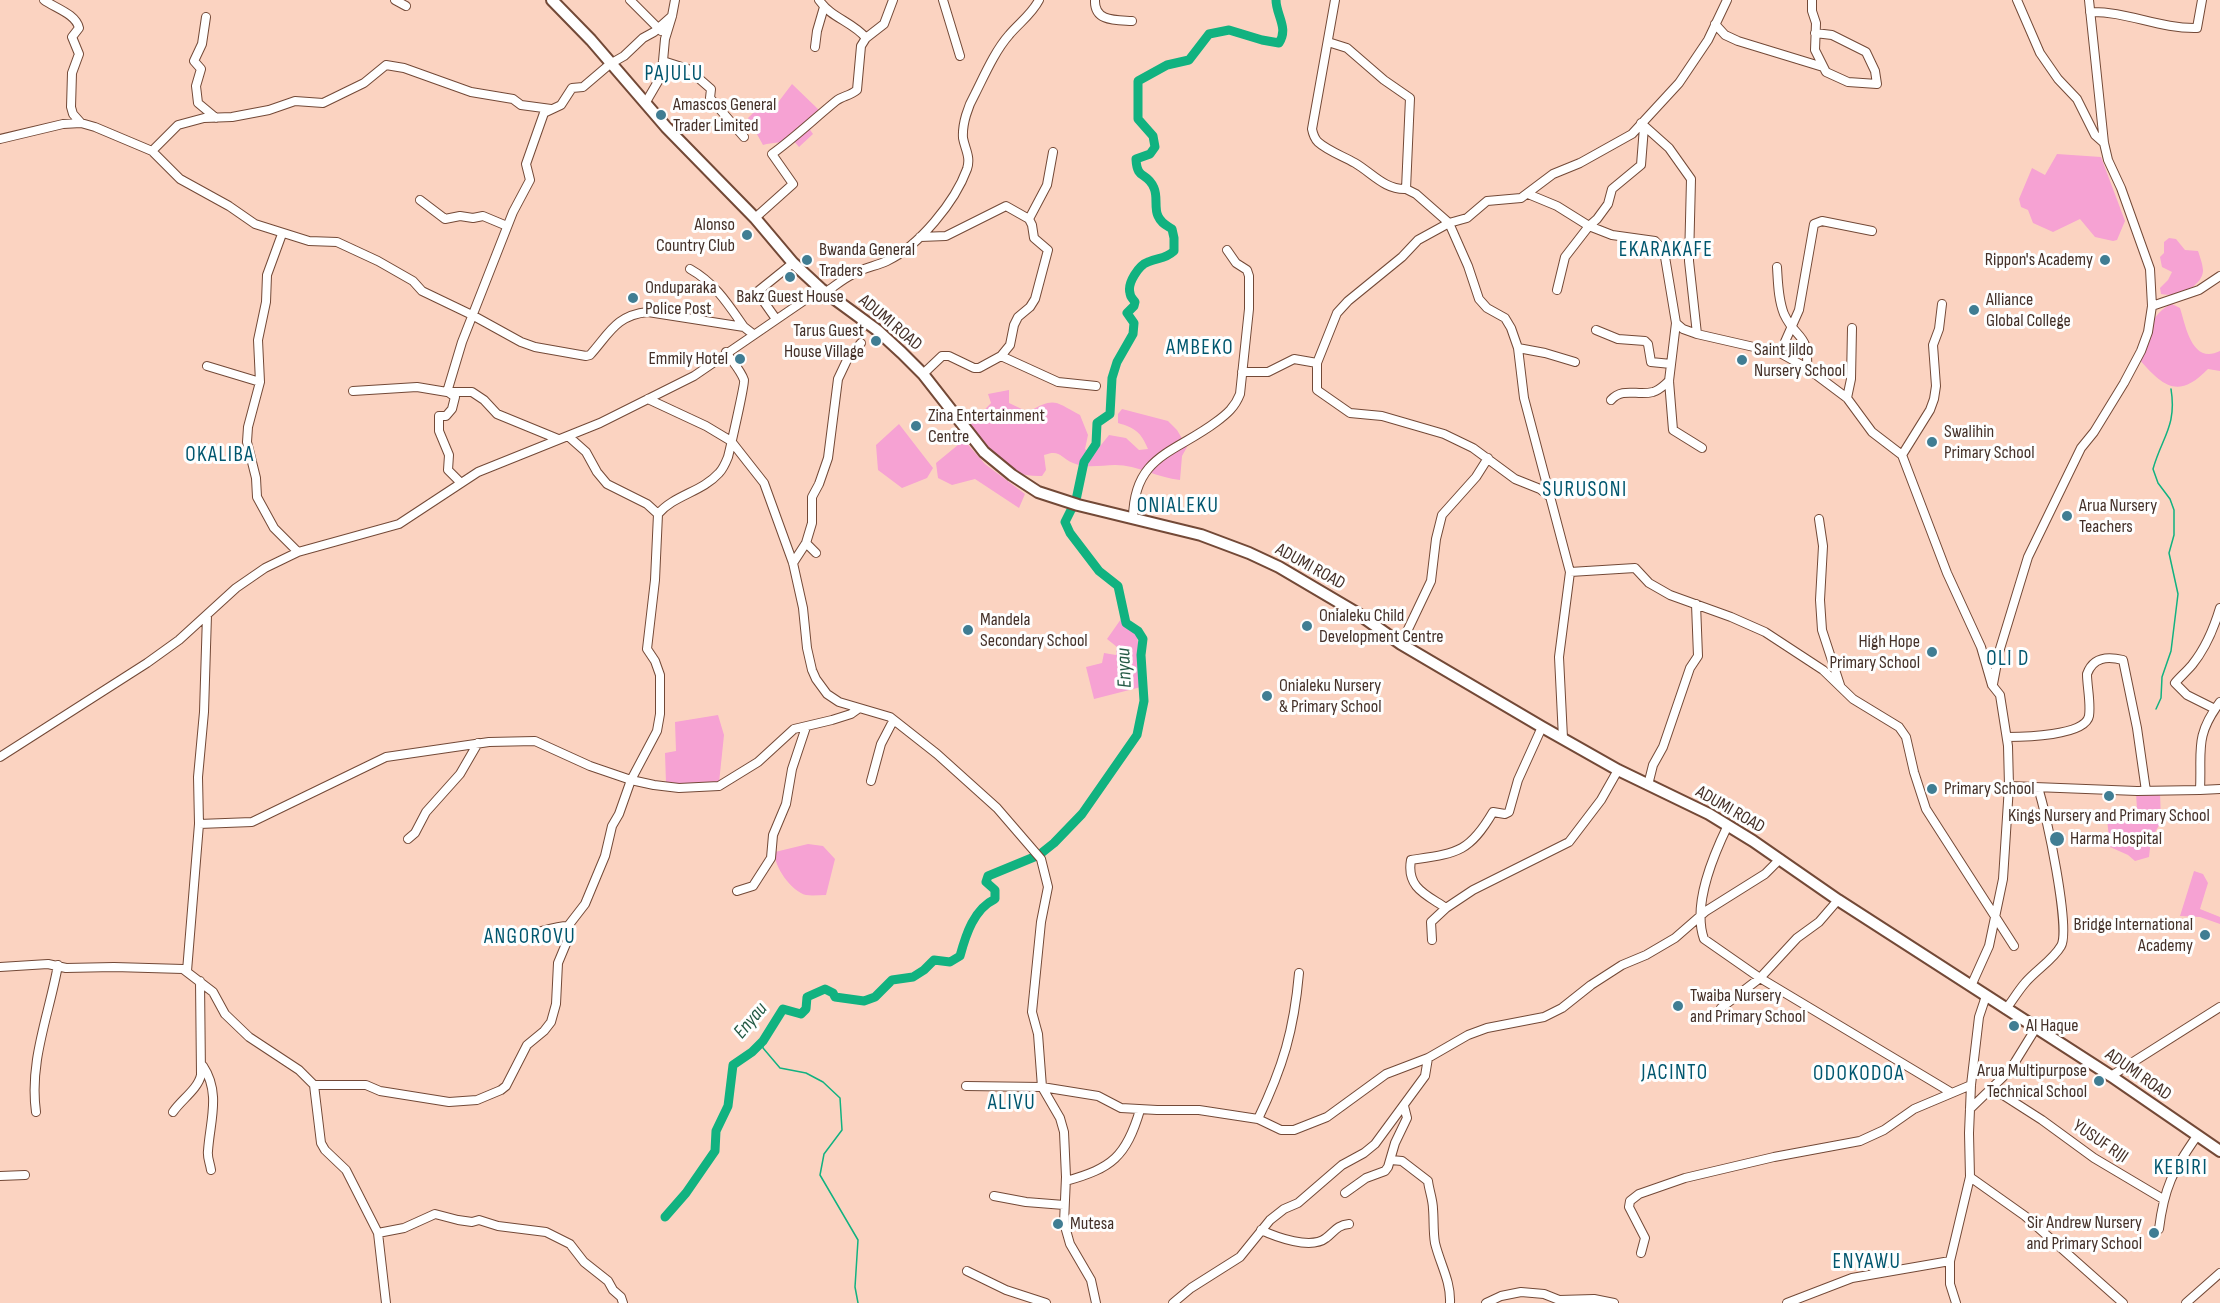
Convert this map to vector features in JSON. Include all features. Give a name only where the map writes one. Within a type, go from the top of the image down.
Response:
[{"type":"main road","name":"ADUMI ROAD","points":[[552,0],[591,40],[666,127],[755,218],[793,263],[823,291],[877,330],[923,374],[984,452],[1038,492],[1075,504],[1201,535],[1250,553],[1279,567],[1357,613],[1401,644],[1542,727],[1618,770],[1728,825],[1838,900],[2111,1076],[2220,1151]]},
{"type":"street","points":[[44,0],[75,19],[79,24],[80,28],[72,37],[78,54],[72,73],[71,106],[73,114],[81,123]]},
{"type":"street","points":[[395,0],[406,6]]},
{"type":"street","points":[[630,0],[659,28],[664,39]]},
{"type":"street","points":[[646,102],[660,78],[664,39],[675,0]]},
{"type":"street","points":[[755,218],[793,184],[772,154],[801,132],[837,99],[847,97],[857,90],[860,49],[866,38],[885,24],[893,0]]},
{"type":"street","points":[[942,0],[960,56]]},
{"type":"street","points":[[0,757],[147,663],[179,640],[236,588],[265,568],[298,552],[399,524],[478,472],[600,423],[694,376],[753,334],[823,291],[852,274],[888,261],[920,237],[946,206],[966,170],[968,154],[963,130],[968,109],[990,62],[1010,34],[1035,8],[1039,0]]},
{"type":"street","points":[[1095,0],[1094,7],[1100,16],[1113,20],[1132,21]]},
{"type":"street","points":[[1335,0],[1312,129],[1316,140],[1326,148],[1359,165],[1377,180],[1392,187],[1406,189],[1425,201],[1449,223],[1468,266],[1479,299],[1487,308],[1505,318],[1518,348],[1524,398],[1570,572],[1559,657],[1563,738]]},
{"type":"street","points":[[1549,496],[1540,489],[1515,479],[1462,442],[1428,428],[1378,415],[1347,412],[1317,390],[1317,363],[1337,313],[1347,301],[1402,257],[1418,240],[1449,223],[1467,218],[1487,201],[1518,199],[1553,174],[1580,163],[1632,134],[1679,83],[1708,40],[1727,0]]},
{"type":"street","points":[[1812,0],[1812,11],[1816,23],[1815,33],[1815,50],[1822,67],[1826,72],[1848,82],[1877,84],[1875,71],[1866,52],[1832,35],[1815,33]]},
{"type":"street","points":[[2017,0],[2040,53],[2058,79],[2078,99],[2095,135],[2104,143]]},
{"type":"street","points":[[1992,685],[1999,652],[2028,557],[2081,448],[2094,432],[2141,351],[2148,332],[2152,306],[2151,269],[2121,188],[2108,160],[2104,143],[2090,0]]},
{"type":"street","points":[[2090,12],[2107,13],[2171,27],[2197,28],[2202,0]]},
{"type":"street","points":[[822,4],[837,18],[855,25],[866,38]]},
{"type":"street","points":[[815,47],[822,4]]},
{"type":"street","points":[[447,392],[472,315],[507,226],[530,180],[526,164],[544,113],[561,105],[572,88],[583,87],[672,16]]},
{"type":"street","points":[[206,17],[201,44],[194,61],[201,69],[196,87],[198,103],[216,118]]},
{"type":"street","points":[[1715,24],[1725,35],[1738,41],[1822,67]]},
{"type":"street","points":[[1328,42],[1347,48],[1384,80],[1410,98],[1406,189]]},
{"type":"street","points":[[663,62],[688,69],[711,89],[710,98],[744,137]]},
{"type":"street","points":[[152,151],[178,125],[204,118],[232,117],[269,110],[295,100],[323,103],[364,83],[386,65],[404,68],[471,92],[513,99],[521,105],[551,109]]},
{"type":"street","points":[[0,139],[63,124],[81,123],[152,151],[180,180],[229,206],[255,224],[309,241],[333,241],[343,244],[413,281],[422,291],[535,347],[586,356],[615,325],[636,313],[648,312],[744,327]]},
{"type":"street","points":[[1557,290],[1565,257],[1608,204],[1612,189],[1641,165],[1642,125]]},
{"type":"street","points":[[1642,125],[1669,148],[1691,179],[1689,261],[1697,334]]},
{"type":"street","points":[[1029,219],[1047,184],[1053,152]]},
{"type":"street","points":[[1528,194],[1557,206],[1589,226],[1612,235],[1647,239],[1659,244],[1666,258],[1676,323],[1670,381],[1673,430],[1702,448]]},
{"type":"street","points":[[420,200],[445,219],[460,216],[473,218],[483,216],[507,226]]},
{"type":"street","points":[[920,237],[946,236],[1005,206],[1029,219],[1034,238],[1048,250],[1035,299],[1030,307],[1018,317],[1010,345],[1001,356],[979,368],[974,368],[949,356],[942,356],[923,374]]},
{"type":"street","points":[[1780,353],[1799,310],[1814,224],[1821,221],[1872,231]]},
{"type":"street","points":[[282,234],[267,275],[266,303],[258,340],[260,382],[248,427],[247,442],[256,478],[257,497],[274,528],[298,552]]},
{"type":"street","points":[[1133,518],[1134,503],[1140,483],[1153,462],[1230,411],[1240,394],[1249,309],[1248,272],[1236,263],[1227,250]]},
{"type":"street","points":[[776,319],[757,292],[793,263]]},
{"type":"street","points":[[1777,267],[1780,304],[1791,327],[1801,336],[1805,344],[1808,353],[1807,368]]},
{"type":"street","points":[[690,269],[714,286],[744,327],[753,334]]},
{"type":"street","points":[[2152,306],[2199,290],[2220,276]]},
{"type":"street","points":[[1902,456],[1930,410],[1934,399],[1936,386],[1933,345],[1939,329],[1942,304]]},
{"type":"street","points":[[1676,323],[1683,329],[1697,334],[1780,353],[1807,368],[1846,398],[1872,432],[1902,456],[1947,573],[1981,647],[1992,685],[2000,695],[2007,737],[2009,786],[2003,879],[1989,946],[1971,986]]},
{"type":"street","points":[[1846,398],[1851,379],[1852,328]]},
{"type":"street","points":[[1596,330],[1618,339],[1644,341],[1647,344],[1651,362],[1671,364]]},
{"type":"street","points":[[793,563],[806,543],[812,523],[812,497],[828,458],[838,379],[847,360],[861,344]]},
{"type":"street","points":[[1518,348],[1575,362]]},
{"type":"street","points":[[0,967],[34,964],[58,965],[66,968],[114,967],[187,971],[213,992],[229,1019],[315,1085],[366,1085],[392,1093],[449,1102],[477,1100],[506,1086],[527,1045],[551,1022],[556,1004],[558,963],[568,939],[568,926],[585,904],[605,856],[612,826],[619,814],[631,780],[657,731],[660,714],[660,675],[656,661],[646,649],[655,580],[658,514],[669,504],[709,482],[721,472],[728,457],[730,441],[744,391],[744,380],[726,352]]},
{"type":"street","points":[[1001,356],[1058,382],[1096,386]]},
{"type":"street","points":[[1242,372],[1268,372],[1294,359],[1317,363]]},
{"type":"street","points":[[207,366],[260,382]]},
{"type":"street","points":[[1611,400],[1624,392],[1657,391],[1670,381]]},
{"type":"street","points":[[353,391],[417,387],[451,392],[455,397],[452,409],[446,416],[440,416],[440,431],[449,455],[448,470],[460,483]]},
{"type":"street","points":[[447,392],[472,392],[484,400],[497,414],[558,439]]},
{"type":"street","points":[[648,399],[706,426],[730,441],[764,483],[793,563],[803,608],[807,648],[816,679],[833,699],[858,709],[880,713],[937,754],[997,808],[1038,856],[1047,887],[1032,1003],[1038,1034],[1042,1087],[1060,1118],[1064,1132],[1065,1231],[1091,1280],[1096,1303]]},
{"type":"street","points":[[568,436],[586,452],[607,484],[647,504],[658,514]]},
{"type":"street","points":[[1401,644],[1431,581],[1436,540],[1442,515],[1476,477],[1488,458]]},
{"type":"street","points":[[1819,519],[1823,546],[1820,600],[1822,630],[1842,689]]},
{"type":"street","points":[[806,543],[816,553]]},
{"type":"street","points":[[1570,572],[1635,568],[1649,583],[1670,595],[1765,632],[1823,670],[1853,699],[1892,722],[1906,737],[1926,809],[2014,946]]},
{"type":"street","points":[[1648,785],[1653,765],[1663,747],[1690,668],[1698,656],[1696,604]]},
{"type":"street","points":[[2200,790],[2201,737],[2205,723],[2217,706],[2192,698],[2175,683],[2200,653],[2214,628],[2220,608]]},
{"type":"street","points":[[187,971],[199,824],[198,777],[204,712],[207,615]]},
{"type":"street","points":[[2007,737],[2056,734],[2084,724],[2089,717],[2087,674],[2089,667],[2100,658],[2110,656],[2122,660],[2137,728],[2146,790]]},
{"type":"street","points":[[199,824],[252,822],[386,758],[478,743],[535,741],[569,757],[631,780],[679,788],[719,786],[759,762],[790,731],[797,727],[806,727],[850,714],[858,709]]},
{"type":"street","points":[[871,781],[881,744],[893,721]]},
{"type":"street","points":[[737,891],[753,886],[771,858],[773,835],[786,804],[792,769],[806,727]]},
{"type":"street","points":[[1446,908],[1417,888],[1410,875],[1411,861],[1449,854],[1464,847],[1478,837],[1494,812],[1505,814],[1509,812],[1518,780],[1542,727]]},
{"type":"street","points":[[408,839],[415,833],[426,812],[460,774],[478,743]]},
{"type":"street","points":[[1432,939],[1431,922],[1446,908],[1473,890],[1569,842],[1601,801],[1618,770]]},
{"type":"street","points":[[2009,786],[2146,790],[2220,789]]},
{"type":"street","points":[[2006,1009],[2025,982],[2058,951],[2063,941],[2063,924],[2053,852],[2038,788]]},
{"type":"street","points":[[1728,825],[1712,857],[1700,916],[1704,939],[1760,978],[1952,1093]]},
{"type":"street","points":[[966,1086],[1042,1087],[1098,1096],[1121,1108],[1199,1110],[1258,1119],[1288,1131],[1311,1125],[1343,1106],[1386,1074],[1428,1058],[1478,1030],[1544,1017],[1562,1008],[1591,985],[1622,965],[1675,938],[1700,916],[1765,874],[1780,859]]},
{"type":"street","points":[[1721,1008],[1760,978],[1797,938],[1820,922],[1838,900]]},
{"type":"street","points":[[525,935],[568,926]]},
{"type":"street","points":[[36,1112],[37,1048],[52,1000],[58,965]]},
{"type":"street","points":[[1258,1119],[1281,1068],[1290,1038],[1299,973]]},
{"type":"street","points":[[173,1112],[200,1081],[203,1066],[200,981]]},
{"type":"street","points":[[1956,1303],[1950,1284],[1950,1261],[1970,1177],[1971,1085],[1979,1017],[1986,996]]},
{"type":"street","points":[[2111,1076],[2220,1007]]},
{"type":"street","points":[[1970,1109],[2015,1062],[2036,1028]]},
{"type":"street","points":[[1173,1303],[1191,1288],[1240,1257],[1270,1220],[1284,1209],[1298,1203],[1342,1165],[1364,1153],[1376,1143],[1425,1076],[1428,1058]]},
{"type":"street","points":[[203,1066],[212,1083],[211,1135],[208,1153],[211,1170]]},
{"type":"street","points":[[315,1085],[321,1143],[325,1150],[346,1170],[378,1233],[386,1303]]},
{"type":"street","points":[[1641,1253],[1645,1238],[1629,1207],[1630,1201],[1639,1194],[1716,1170],[1860,1141],[1884,1130],[1914,1109],[1971,1085]]},
{"type":"street","name":"YUSUF RIJI","points":[[1992,1088],[2042,1120],[2094,1158],[2163,1199]]},
{"type":"street","points":[[1345,1193],[1366,1178],[1385,1171],[1407,1118],[1404,1106]]},
{"type":"street","points":[[1066,1181],[1102,1169],[1112,1162],[1122,1152],[1133,1133],[1140,1110]]},
{"type":"street","points":[[2159,1229],[2163,1199],[2177,1164],[2197,1136]]},
{"type":"street","points":[[1391,1160],[1402,1161],[1428,1181],[1435,1239],[1439,1259],[1450,1287],[1450,1303]]},
{"type":"street","points":[[0,1176],[25,1175]]},
{"type":"street","points":[[1970,1177],[2025,1216],[2123,1303]]},
{"type":"street","points":[[994,1196],[1026,1202],[1064,1205]]},
{"type":"street","points":[[378,1233],[404,1228],[435,1214],[458,1220],[472,1222],[479,1220],[498,1226],[546,1232],[570,1244],[584,1262],[608,1281],[623,1303]]},
{"type":"street","points":[[1262,1230],[1281,1239],[1311,1242],[1320,1241],[1341,1225],[1349,1224]]},
{"type":"street","points":[[1787,1303],[1852,1278],[1950,1261]]},
{"type":"street","points":[[967,1271],[1006,1290],[1046,1303]]},
{"type":"street","points":[[2186,1303],[2220,1273]]},
{"type":"street","points":[[1486,1303],[1501,1296],[1521,1292],[1532,1292],[1559,1300],[1594,1299],[1614,1303]]},
{"type":"shaded area","points":[[792,84],[819,110],[806,124],[813,134],[799,147],[793,140],[763,145],[748,118],[759,107],[773,109]]},
{"type":"shaded area","points":[[2057,154],[2101,157],[2125,221],[2117,240],[2095,237],[2080,219],[2053,232],[2033,223],[2028,210],[2021,207],[2019,199],[2032,168],[2045,175]]},
{"type":"shaded area","points":[[2169,238],[2176,239],[2185,250],[2198,251],[2203,271],[2198,282],[2187,290],[2167,295],[2161,294],[2160,288],[2172,272],[2162,267],[2160,257],[2164,253],[2164,242]]},
{"type":"shaded area","points":[[2172,304],[2180,308],[2188,334],[2197,349],[2210,354],[2220,351],[2220,371],[2208,369],[2197,379],[2179,387],[2163,382],[2138,358],[2154,319]]},
{"type":"shaded area","points":[[1009,390],[1009,403],[1028,412],[1044,404],[1054,403],[1080,415],[1088,435],[1085,449],[1093,455],[1109,435],[1126,438],[1139,450],[1148,449],[1137,431],[1118,423],[1118,414],[1122,409],[1168,421],[1177,430],[1187,447],[1182,456],[1180,480],[1123,466],[1078,465],[1053,453],[1044,455],[1046,470],[1042,476],[1017,473],[1007,468],[992,455],[970,425],[991,403],[988,394]]},
{"type":"shaded area","points":[[899,424],[933,468],[927,478],[902,488],[878,470],[876,445]]},
{"type":"shaded area","points":[[964,440],[985,464],[1025,494],[1019,508],[975,479],[952,485],[938,478],[936,463]]},
{"type":"shaded area","points":[[1121,619],[1137,636],[1141,687],[1094,699],[1086,667],[1102,663],[1104,653],[1116,655],[1117,647],[1107,639]]},
{"type":"shaded area","points":[[718,715],[724,735],[719,783],[666,783],[665,753],[676,751],[675,722]]},
{"type":"shaded area","points":[[2160,792],[2161,822],[2151,839],[2149,857],[2135,861],[2128,855],[2110,847],[2106,810],[2137,809],[2136,793]]},
{"type":"shaded area","points":[[808,844],[823,846],[835,859],[826,895],[801,893],[784,878],[777,864],[775,852]]},
{"type":"shaded area","points":[[2194,871],[2203,874],[2208,883],[2200,909],[2220,917],[2220,924],[2200,917],[2180,916]]},
{"type":"waterway","name":"Enyau","points":[[665,1217],[686,1193],[715,1151],[716,1131],[728,1106],[733,1065],[763,1041],[783,1009],[801,1014],[806,1009],[807,997],[825,989],[833,993],[835,997],[864,1001],[875,997],[892,980],[913,977],[934,960],[950,962],[960,956],[968,931],[976,916],[995,899],[995,890],[986,882],[988,876],[1039,855],[1054,843],[1082,814],[1137,735],[1144,701],[1141,655],[1143,639],[1138,631],[1126,623],[1118,586],[1099,571],[1070,533],[1065,522],[1076,500],[1084,462],[1096,444],[1097,423],[1110,414],[1112,378],[1117,362],[1133,334],[1134,323],[1127,313],[1135,302],[1130,294],[1132,280],[1145,264],[1174,251],[1172,229],[1159,218],[1154,188],[1140,173],[1137,166],[1136,159],[1150,154],[1155,147],[1153,136],[1138,119],[1138,81],[1167,65],[1189,60],[1209,34],[1229,30],[1279,43],[1283,32],[1276,0]]},
{"type":"waterway","points":[[2156,709],[2161,698],[2162,677],[2171,651],[2178,594],[2169,553],[2174,535],[2174,510],[2170,499],[2158,483],[2153,469],[2168,431],[2172,413],[2171,389]]},
{"type":"waterway","points":[[763,1041],[763,1048],[780,1068],[806,1073],[823,1082],[840,1098],[842,1130],[824,1154],[820,1175],[858,1240],[855,1287],[858,1303]]},
{"type":"place","name":"Amascos General Trader Limited","points":[[661,115]]},
{"type":"place","name":"Alonso Country Club","points":[[747,235]]},
{"type":"place","name":"Bwanda General Traders","points":[[807,260]]},
{"type":"place","name":"Rippon's Academy","points":[[2105,260]]},
{"type":"place","name":"Bakz Guest House","points":[[790,277]]},
{"type":"place","name":"Onduparaka Police Post","points":[[633,298]]},
{"type":"place","name":"Alliance Global College","points":[[1974,310]]},
{"type":"place","name":"Tarus Guest House Village","points":[[876,341]]},
{"type":"place","name":"Emmily Hotel","points":[[740,359]]},
{"type":"place","name":"Saint Jildo Nursery School","points":[[1742,360]]},
{"type":"place","name":"Zina Entertainment Centre","points":[[916,426]]},
{"type":"place","name":"Swalihin Primary School","points":[[1932,442]]},
{"type":"place","name":"Arua Nursery Teachers","points":[[2067,516]]},
{"type":"place","name":"Onialeku Child Development Centre","points":[[1307,626]]},
{"type":"place","name":"Mandela Secondary School","points":[[968,630]]},
{"type":"place","name":"High Hope Primary School","points":[[1932,652]]},
{"type":"place","name":"Onialeku Nursery & Primary School","points":[[1267,696]]},
{"type":"place","name":"Primary School","points":[[1932,789]]},
{"type":"place","name":"Kings Nursery and Primary School","points":[[2109,796]]},
{"type":"place","name":"Harma Hospital","points":[[2057,839]]},
{"type":"place","name":"Bridge International Academy","points":[[2205,935]]},
{"type":"place","name":"Twaiba Nursery and Primary School","points":[[1678,1006]]},
{"type":"place","name":"Al Haque","points":[[2014,1026]]},
{"type":"place","name":"Arua Multipurpose Technical School","points":[[2099,1081]]},
{"type":"place","name":"Mutesa","points":[[1058,1224]]},
{"type":"place","name":"Sir Andrew Nursery and Primary School","points":[[2154,1233]]},
{"type":"district","name":"PAJULU","points":[[674,75]]},
{"type":"district","name":"EKARAKAFE","points":[[1666,251]]},
{"type":"district","name":"AMBEKO","points":[[1200,349]]},
{"type":"district","name":"OKALIBA","points":[[220,456]]},
{"type":"district","name":"SURUSONI","points":[[1585,491]]},
{"type":"district","name":"ONIALEKU","points":[[1178,507]]},
{"type":"district","name":"OLI D","points":[[2008,660]]},
{"type":"district","name":"ANGOROVU","points":[[530,938]]},
{"type":"district","name":"JACINTO","points":[[1675,1074]]},
{"type":"district","name":"ODOKODOA","points":[[1859,1075]]},
{"type":"district","name":"ALIVU","points":[[1012,1104]]},
{"type":"district","name":"KEBIRI","points":[[2181,1169]]},
{"type":"district","name":"ENYAWU","points":[[1867,1263]]}]
